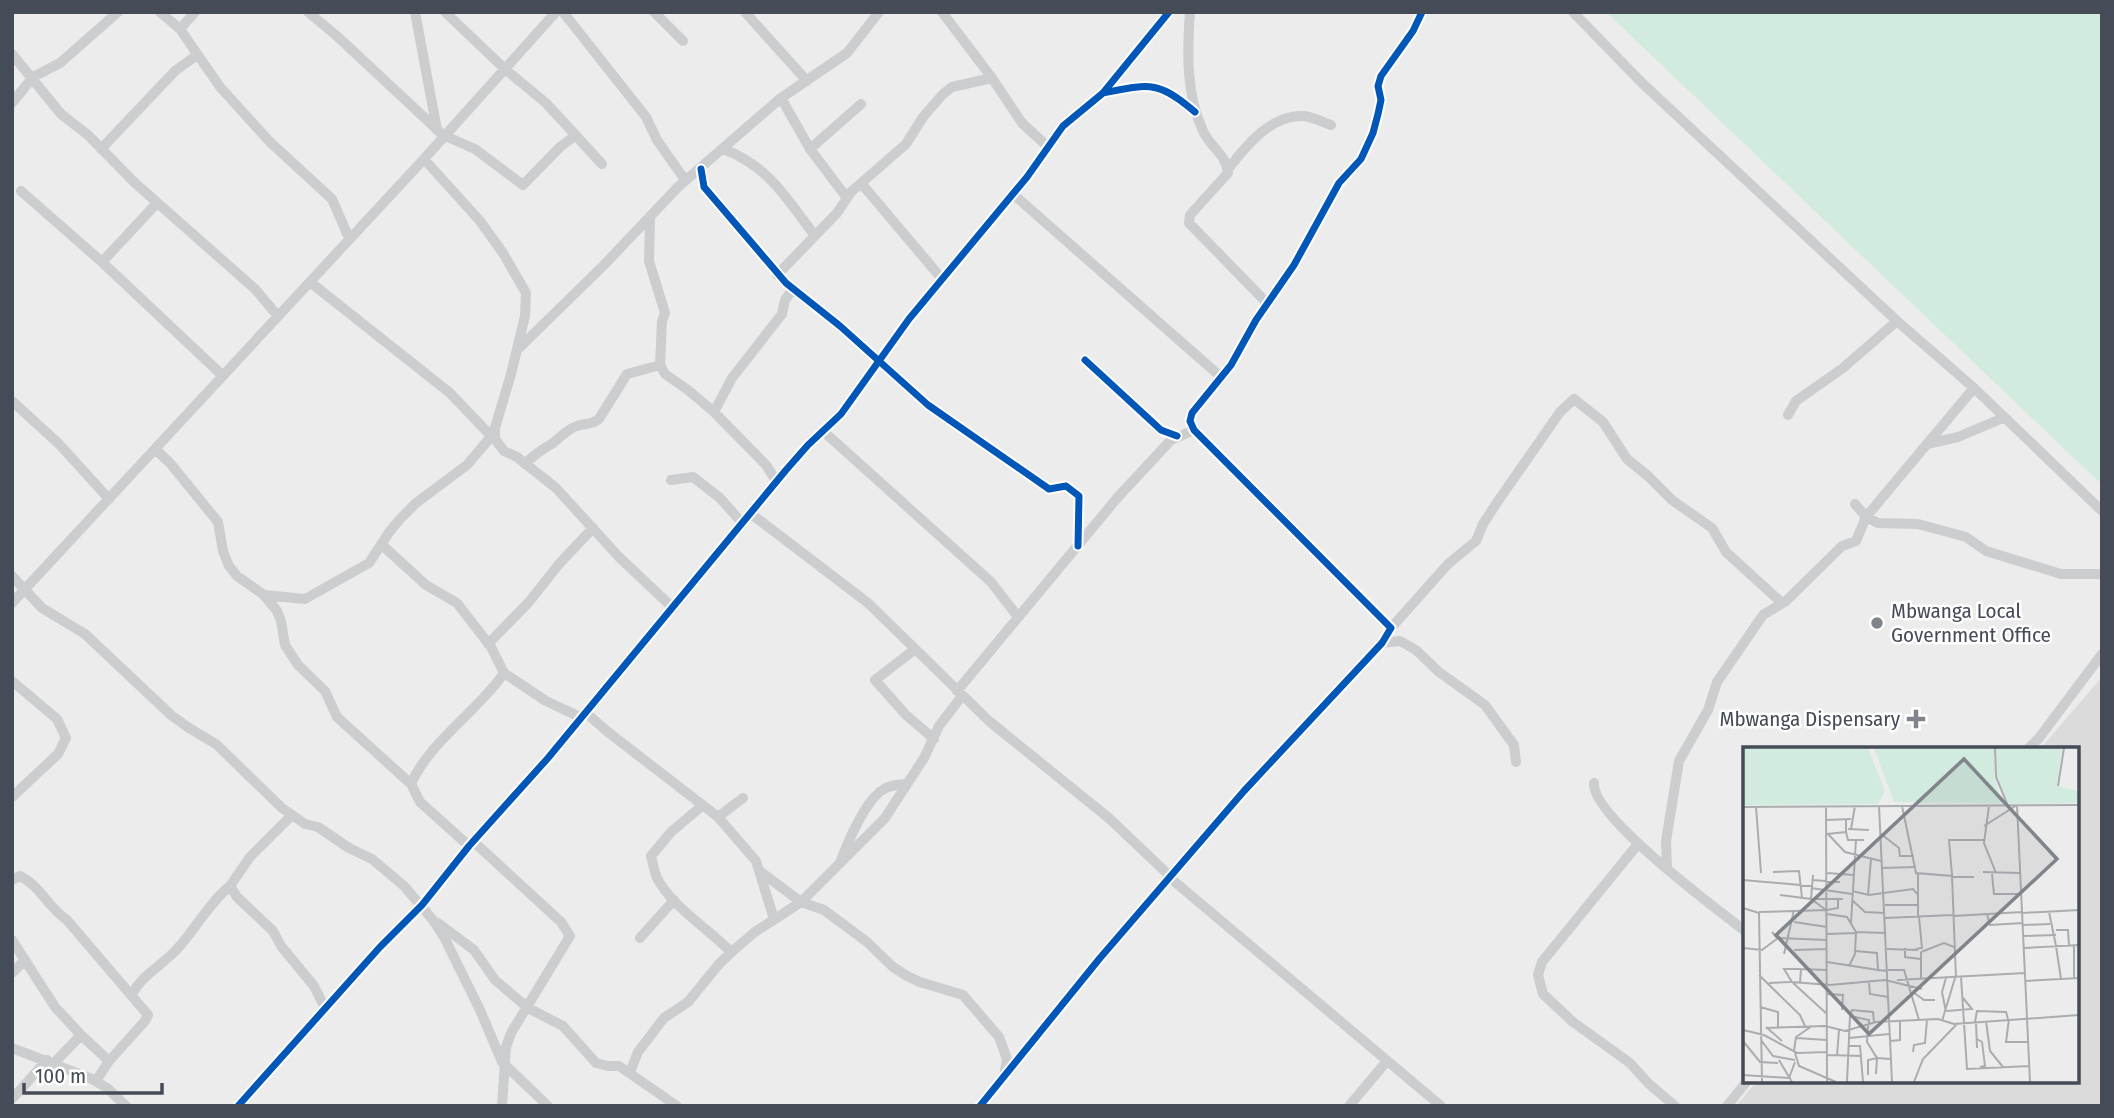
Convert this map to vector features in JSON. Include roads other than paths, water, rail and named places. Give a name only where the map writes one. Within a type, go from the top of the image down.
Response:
[{"type":"street","points":[[12,103],[33,77],[60,63],[118,12]]},
{"type":"street","points":[[160,12],[180,29],[220,87],[270,142],[332,199],[349,238]]},
{"type":"street","points":[[180,29],[195,12]]},
{"type":"street","points":[[308,12],[440,133],[475,149],[523,185],[560,147],[576,135]]},
{"type":"street","points":[[415,12],[440,133]]},
{"type":"street","points":[[444,12],[546,103],[602,164]]},
{"type":"street","points":[[12,603],[424,159],[440,133],[505,69],[556,12]]},
{"type":"street","points":[[563,12],[646,117],[657,140],[685,180]]},
{"type":"street","points":[[654,12],[683,41]]},
{"type":"street","points":[[745,12],[807,81]]},
{"type":"street","points":[[517,350],[685,180],[781,98],[847,53],[878,12]]},
{"type":"street","points":[[942,12],[1022,123],[1048,147]]},
{"type":"street","points":[[239,1106],[380,947],[422,905],[548,758],[776,481],[841,414],[877,361],[1013,194],[1063,126],[1103,93],[1169,12]]},
{"type":"street","points":[[1190,12],[1188,52],[1195,112],[1204,134],[1224,159],[1228,169]]},
{"type":"street","points":[[1391,628],[1194,430],[1190,421],[1192,413],[1231,365],[1267,303],[1294,265],[1339,183],[1362,159],[1378,114],[1381,100],[1378,86],[1381,76],[1413,31],[1422,12]]},
{"type":"street","points":[[1573,12],[1641,82],[1897,321],[1974,388],[2102,511]]},
{"type":"street","points":[[12,54],[61,114],[255,289],[277,315]]},
{"type":"street","points":[[102,149],[175,71],[197,55]]},
{"type":"street","points":[[777,275],[838,213],[861,183],[906,144],[923,117],[943,94],[962,84],[992,78]]},
{"type":"street","points":[[1103,93],[1156,87],[1172,93],[1195,112]]},
{"type":"street","points":[[781,98],[810,149],[847,198]]},
{"type":"street","points":[[810,149],[861,104]]},
{"type":"street","points":[[1267,303],[1189,223],[1190,215],[1226,176],[1228,169],[1256,137],[1273,124],[1290,117],[1306,116],[1331,125]]},
{"type":"street","points":[[723,149],[743,157],[776,184],[815,236]]},
{"type":"street","points":[[264,596],[305,599],[369,563],[394,526],[416,503],[467,465],[494,434],[527,303],[522,284],[480,221],[424,159]]},
{"type":"street","points":[[701,169],[704,187],[777,275],[793,289],[928,405],[1049,489],[1066,486],[1079,496],[1078,546]]},
{"type":"street","points":[[861,183],[942,279]]},
{"type":"street","points":[[21,191],[102,262],[222,375]]},
{"type":"street","points":[[1013,194],[1221,377]]},
{"type":"street","points":[[102,262],[157,203]]},
{"type":"street","points":[[650,216],[649,261],[665,313],[662,321],[660,365],[665,374],[713,412],[766,465],[776,481]]},
{"type":"street","points":[[310,282],[450,393],[494,434],[504,451],[556,488],[618,557],[673,608]]},
{"type":"street","points":[[713,412],[732,378],[782,314],[785,300],[793,289]]},
{"type":"street","points":[[1788,415],[1796,401],[1843,368],[1897,321]]},
{"type":"street","points":[[525,464],[538,451],[568,431],[599,419],[627,374],[660,365]]},
{"type":"street","points":[[1667,868],[1666,841],[1679,761],[1708,710],[1717,682],[1763,615],[1782,603],[1842,547],[1856,541],[1866,517],[1974,388]]},
{"type":"street","points":[[980,1106],[1244,791],[1382,642],[1391,628],[1448,564],[1476,541],[1498,501],[1560,412],[1574,399],[1603,422],[1627,459],[1672,500],[1712,528],[1726,552],[1782,603]]},
{"type":"street","points":[[12,401],[59,444],[109,499]]},
{"type":"street","points":[[1927,444],[1958,436],[2003,418]]},
{"type":"street","points":[[630,1072],[638,1052],[664,1018],[688,1002],[730,953],[801,902],[876,830],[899,799],[960,694],[1018,617],[1118,497],[1171,440],[1194,430]]},
{"type":"street","points":[[823,431],[991,582],[1018,617]]},
{"type":"street","points":[[155,449],[170,463],[220,525],[223,551],[231,569],[264,596],[279,614],[284,643],[293,659],[325,691],[337,717],[411,784],[420,802],[561,922],[570,936],[511,1034],[506,1047],[502,1106]]},
{"type":"street","points":[[671,480],[693,477],[720,498],[742,523]]},
{"type":"street","points":[[1855,504],[1866,517],[1878,523],[1918,524],[1966,537],[1986,551],[2061,574],[2102,573]]},
{"type":"street","points":[[750,513],[868,603],[960,694],[1025,752],[1111,819],[1170,877],[1441,1106]]},
{"type":"street","points":[[488,644],[529,602],[559,564],[593,528]]},
{"type":"street","points":[[382,545],[426,585],[457,603],[488,644],[504,673],[546,701],[582,714],[718,817],[756,860],[766,900],[774,919]]},
{"type":"street","points":[[12,576],[42,608],[85,634],[171,715],[216,744],[292,815],[372,859],[404,886],[433,920],[504,1065],[548,1106]]},
{"type":"street","points":[[1382,642],[1400,641],[1416,650],[1439,673],[1485,705],[1514,745],[1516,762]]},
{"type":"street","points":[[914,650],[875,680],[906,715],[934,739]]},
{"type":"street","points":[[2030,747],[2102,654]]},
{"type":"street","points":[[411,784],[441,742],[496,685],[504,673]]},
{"type":"street","points":[[12,681],[57,719],[66,738],[58,754],[12,797]]},
{"type":"street","points":[[1594,783],[1598,800],[1638,844],[1707,903],[1743,930]]},
{"type":"street","points":[[840,863],[854,828],[868,807],[885,788],[906,784]]},
{"type":"street","points":[[885,788],[899,799]]},
{"type":"street","points":[[718,817],[743,798]]},
{"type":"street","points":[[703,805],[671,832],[651,856],[656,877],[674,900],[712,933],[730,953]]},
{"type":"street","points":[[132,994],[147,975],[177,950],[219,895],[230,886],[250,857],[292,815]]},
{"type":"street","points":[[1638,844],[1542,962],[1538,975],[1543,994],[1573,1022],[1630,1063],[1675,1106]]},
{"type":"street","points":[[761,872],[801,902],[824,910],[907,976],[963,995],[999,1037],[1007,1059],[1004,1076]]},
{"type":"street","points":[[12,880],[20,876],[34,883],[54,912],[67,920],[148,1015],[109,1061],[96,1081]]},
{"type":"street","points":[[230,886],[237,897],[273,931],[281,946],[314,986],[325,1008]]},
{"type":"street","points":[[640,938],[674,900]]},
{"type":"street","points":[[433,920],[474,950],[495,980],[528,1008],[563,1026],[596,1063],[619,1066],[677,1106]]},
{"type":"street","points":[[12,940],[55,1007],[109,1061]]},
{"type":"street","points":[[12,973],[25,960]]},
{"type":"street","points":[[12,1099],[81,1035]]},
{"type":"street","points":[[12,1048],[96,1081],[126,1106]]},
{"type":"street","points":[[1349,1106],[1387,1061]]},
{"type":"street","points":[[1727,1106],[1745,1083]]},
{"type":"place","name":"Mbwanga Local Government Office","points":[[1877,623]]},
{"type":"place","name":"Mbwanga Dispensary","points":[[1916,719]]}]
